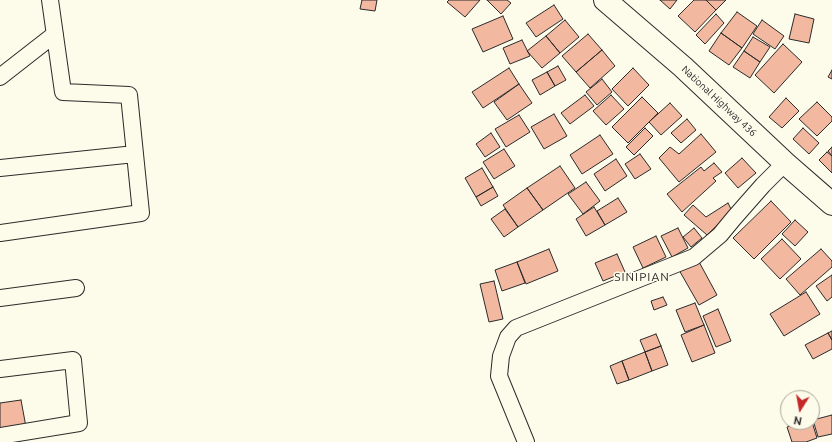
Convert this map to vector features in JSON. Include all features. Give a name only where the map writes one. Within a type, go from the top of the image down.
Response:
[{"type":"main road","name":"National Highway 436","points":[[605,0],[683,68],[832,204]]},
{"type":"street","points":[[0,234],[141,213],[129,95],[63,92],[50,0]]},
{"type":"street","points":[[0,77],[55,34]]},
{"type":"street","points":[[0,168],[135,154]]},
{"type":"street","points":[[526,442],[499,376],[503,350],[508,337],[516,328],[694,257],[720,235],[738,212],[785,162]]},
{"type":"street","points":[[0,298],[76,288]]},
{"type":"street","points":[[0,369],[73,360],[79,423],[0,436]]},
{"type":"building","points":[[362,0],[377,0],[375,11],[360,9]]},
{"type":"building","points":[[449,0],[480,0],[465,17],[447,2]]},
{"type":"building","points":[[487,0],[507,0],[511,3],[501,14]]},
{"type":"building","points":[[660,0],[677,0],[670,9]]},
{"type":"building","points":[[694,0],[706,0],[716,10],[695,32],[678,16]]},
{"type":"building","points":[[706,0],[726,0],[716,10]]},
{"type":"building","points":[[554,5],[563,19],[536,37],[526,23]]},
{"type":"building","points":[[737,12],[757,26],[742,48],[721,33]]},
{"type":"building","points":[[716,14],[724,23],[705,44],[696,35]]},
{"type":"building","points":[[795,14],[814,19],[809,43],[789,39]]},
{"type":"building","points":[[503,16],[513,39],[483,52],[472,29]]},
{"type":"building","points":[[565,20],[579,37],[560,53],[546,36]]},
{"type":"building","points":[[762,20],[784,36],[775,49],[753,34]]},
{"type":"building","points":[[721,33],[742,48],[729,65],[709,51]]},
{"type":"building","points":[[588,34],[602,50],[576,72],[562,56]]},
{"type":"building","points":[[546,36],[560,53],[542,68],[527,51]]},
{"type":"building","points":[[753,37],[770,47],[760,62],[744,51]]},
{"type":"building","points":[[522,40],[530,56],[510,64],[503,48]]},
{"type":"building","points":[[783,44],[802,62],[774,93],[755,75]]},
{"type":"building","points":[[602,50],[615,66],[590,88],[576,72]]},
{"type":"building","points":[[744,51],[760,62],[750,78],[733,67]]},
{"type":"building","points":[[558,66],[566,80],[555,86],[547,72]]},
{"type":"building","points":[[509,68],[519,84],[483,108],[472,92]]},
{"type":"building","points":[[633,68],[649,85],[628,106],[612,89]]},
{"type":"building","points":[[832,70],[832,79],[828,77]]},
{"type":"building","points":[[547,72],[555,86],[540,95],[532,80]]},
{"type":"building","points":[[602,79],[612,92],[597,105],[586,92]]},
{"type":"building","points":[[519,84],[532,103],[507,120],[494,102]]},
{"type":"building","points":[[585,95],[594,106],[570,124],[561,113]]},
{"type":"building","points":[[611,95],[624,109],[606,125],[593,111]]},
{"type":"building","points":[[642,97],[658,113],[628,143],[612,127]]},
{"type":"building","points":[[786,98],[799,111],[782,128],[769,117]]},
{"type":"building","points":[[817,102],[832,117],[832,121],[817,136],[799,119]]},
{"type":"building","points":[[670,103],[682,116],[661,135],[649,122]]},
{"type":"building","points":[[554,114],[567,136],[544,149],[531,127]]},
{"type":"building","points":[[519,115],[530,132],[506,147],[495,129]]},
{"type":"building","points":[[687,119],[696,130],[681,143],[671,133]]},
{"type":"building","points":[[645,128],[653,136],[634,155],[626,147]]},
{"type":"building","points":[[803,128],[819,143],[809,154],[793,139]]},
{"type":"building","points":[[491,133],[500,147],[485,157],[476,144]]},
{"type":"building","points":[[701,134],[716,152],[679,182],[659,158],[670,147],[679,154]]},
{"type":"building","points":[[600,135],[613,154],[582,174],[570,155]]},
{"type":"building","points":[[832,147],[832,156],[828,151]]},
{"type":"building","points":[[504,149],[515,166],[494,179],[483,162]]},
{"type":"building","points":[[827,152],[832,156],[832,173],[819,160]]},
{"type":"building","points":[[640,154],[651,169],[635,179],[625,164]]},
{"type":"building","points":[[742,158],[756,173],[738,188],[725,173]]},
{"type":"building","points":[[616,159],[627,176],[605,191],[594,174]]},
{"type":"building","points":[[714,163],[722,172],[713,178],[716,181],[682,212],[667,194],[701,167],[704,171]]},
{"type":"building","points":[[560,166],[575,188],[543,210],[527,188]]},
{"type":"building","points":[[482,168],[493,187],[476,197],[465,178]]},
{"type":"building","points":[[586,182],[600,201],[583,214],[568,194]]},
{"type":"building","points":[[493,187],[498,196],[481,206],[476,197]]},
{"type":"building","points":[[527,188],[543,210],[518,227],[503,205]]},
{"type":"building","points":[[618,198],[627,212],[605,225],[597,211]]},
{"type":"building","points":[[771,201],[791,222],[754,259],[733,238]]},
{"type":"building","points":[[728,203],[732,211],[707,235],[684,215],[693,205],[706,217]]},
{"type":"building","points":[[594,207],[605,225],[586,236],[576,219]]},
{"type":"building","points":[[505,209],[518,227],[504,237],[491,219]]},
{"type":"building","points":[[795,220],[808,232],[795,246],[782,234]]},
{"type":"building","points":[[678,228],[688,248],[672,257],[661,236]]},
{"type":"building","points":[[694,228],[702,238],[691,247],[683,237]]},
{"type":"building","points":[[656,236],[666,257],[643,268],[633,247]]},
{"type":"building","points":[[782,239],[801,259],[780,279],[761,259]]},
{"type":"building","points":[[549,249],[558,271],[526,284],[517,262]]},
{"type":"building","points":[[821,249],[832,261],[832,267],[800,295],[786,279]]},
{"type":"building","points":[[617,254],[625,272],[603,281],[595,263]]},
{"type":"building","points":[[698,260],[717,295],[699,305],[679,270]]},
{"type":"building","points":[[517,262],[525,283],[502,291],[495,270]]},
{"type":"building","points":[[832,275],[832,297],[827,301],[816,286]]},
{"type":"building","points":[[494,281],[503,319],[489,322],[480,284]]},
{"type":"building","points":[[806,292],[820,314],[784,336],[770,314]]},
{"type":"building","points":[[663,297],[667,305],[654,310],[651,301]]},
{"type":"building","points":[[695,303],[704,325],[685,332],[676,310]]},
{"type":"building","points":[[718,309],[731,341],[716,347],[703,316]]},
{"type":"building","points":[[704,325],[715,353],[692,362],[681,335]]},
{"type":"building","points":[[832,331],[832,340],[828,333]]},
{"type":"building","points":[[828,333],[832,340],[832,349],[813,359],[805,345]]},
{"type":"building","points":[[656,334],[661,346],[645,352],[640,340]]},
{"type":"building","points":[[661,346],[668,365],[652,371],[645,352]]},
{"type":"building","points":[[645,352],[652,371],[629,380],[622,361]]},
{"type":"building","points":[[622,361],[629,380],[617,384],[610,366]]},
{"type":"building","points":[[21,400],[26,427],[0,431],[0,403]]},
{"type":"building","points":[[832,415],[832,434],[818,437],[816,430],[820,430],[820,418]]},
{"type":"building","points":[[788,430],[814,430],[817,438],[806,442],[792,442]]},
{"type":"district","name":"SINIPIAN","points":[[642,277]]}]
